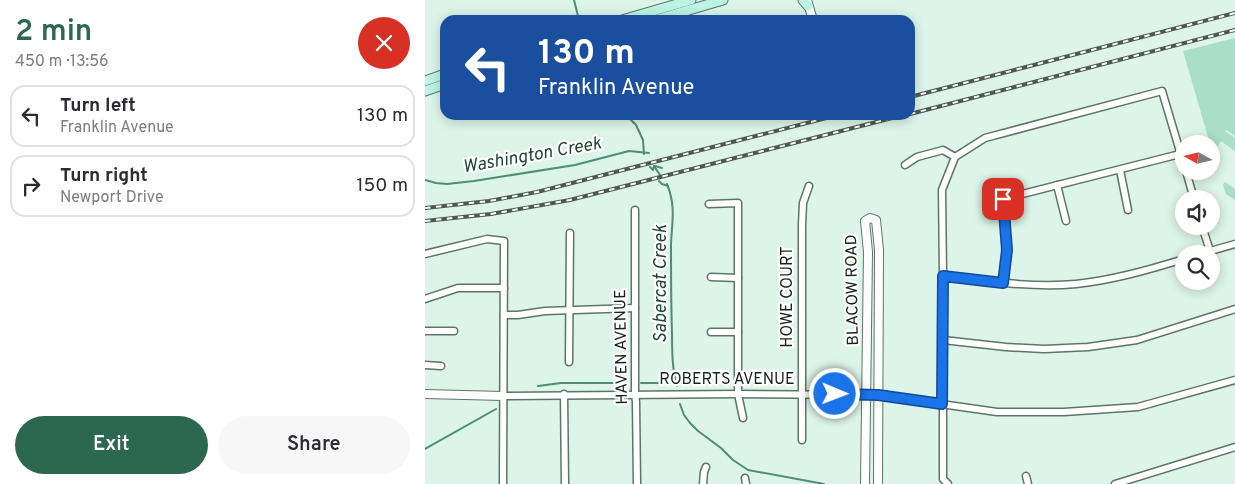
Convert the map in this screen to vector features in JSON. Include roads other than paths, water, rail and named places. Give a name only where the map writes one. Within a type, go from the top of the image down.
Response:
[{"type":"main road","points":[[668,15],[669,12],[689,4],[691,0]]},
{"type":"main road","points":[[639,15],[691,0]]},
{"type":"main road","points":[[670,15],[723,0]]},
{"type":"main road","points":[[425,82],[440,76]]},
{"type":"main road","points":[[425,91],[440,86]]},
{"type":"street","points":[[807,1],[811,15]]},
{"type":"street","points":[[945,482],[942,404],[942,190],[955,158],[985,138],[1162,91],[1175,135]]},
{"type":"street","points":[[905,165],[917,157],[943,150],[955,158]]},
{"type":"street","points":[[1003,283],[1007,250],[1003,199],[1175,156]]},
{"type":"street","points":[[1120,170],[1128,210]]},
{"type":"street","points":[[1057,185],[1066,221]]},
{"type":"street","name":"HOWE COURT","points":[[802,440],[801,224],[803,203],[809,186]]},
{"type":"street","points":[[709,204],[738,203],[738,394],[743,418]]},
{"type":"street","name":"HAVEN AVENUE","points":[[635,210],[637,484]]},
{"type":"street","name":"BLACOW ROAD","points":[[865,484],[868,252],[865,221],[870,218],[876,220],[879,250],[878,484]]},
{"type":"street","points":[[569,362],[570,233]]},
{"type":"street","points":[[425,254],[487,239],[504,241],[503,484]]},
{"type":"street","points":[[1220,248],[1235,244]]},
{"type":"street","points":[[943,276],[1003,283],[1075,284],[1138,273],[1175,262]]},
{"type":"street","points":[[711,277],[738,278]]},
{"type":"street","points":[[425,299],[457,288],[504,288]]},
{"type":"street","points":[[504,315],[545,311],[635,308]]},
{"type":"street","points":[[943,340],[1044,349],[1088,347],[1137,340],[1235,309]]},
{"type":"street","points":[[425,331],[454,331]]},
{"type":"street","points":[[711,332],[738,332]]},
{"type":"street","points":[[425,366],[441,366]]},
{"type":"street","name":"ROBERTS AVENUE","points":[[425,394],[503,396],[564,394],[878,395],[997,412],[1064,412],[1138,407],[1235,380]]},
{"type":"street","points":[[564,394],[565,484]]},
{"type":"street","points":[[1115,484],[1235,447]]},
{"type":"street","points":[[703,484],[704,472],[707,467]]},
{"type":"street","points":[[1026,476],[1028,484]]},
{"type":"waterway","name":"Sabercat Creek","points":[[574,0],[578,15]]},
{"type":"waterway","name":"Sabercat Creek","points":[[631,120],[636,125],[643,140],[644,154]]},
{"type":"waterway","name":"Washington Creek","points":[[425,180],[447,184],[474,181],[575,165],[629,151],[649,153]]},
{"type":"waterway","name":"Sabercat Creek","points":[[654,166],[660,175]]},
{"type":"waterway","name":"Sabercat Creek","points":[[650,167],[653,170],[654,166]]},
{"type":"waterway","name":"Sabercat Creek","points":[[655,166],[662,168]]},
{"type":"waterway","name":"Sabercat Creek","points":[[659,181],[668,186]]},
{"type":"waterway","name":"Sabercat Creek","points":[[667,184],[672,200],[672,346],[677,386]]},
{"type":"waterway","points":[[538,386],[561,383],[627,383]]},
{"type":"waterway","points":[[641,383],[676,383]]},
{"type":"waterway","points":[[680,404],[684,415],[698,431],[748,470],[824,484]]},
{"type":"waterway","points":[[425,449],[496,409]]},
{"type":"railway","points":[[915,96],[1235,13]]},
{"type":"railway","points":[[915,113],[1235,30]]},
{"type":"railway","points":[[425,208],[489,201],[537,192],[818,120]]},
{"type":"railway","points":[[425,221],[491,214],[570,200],[884,120]]}]
